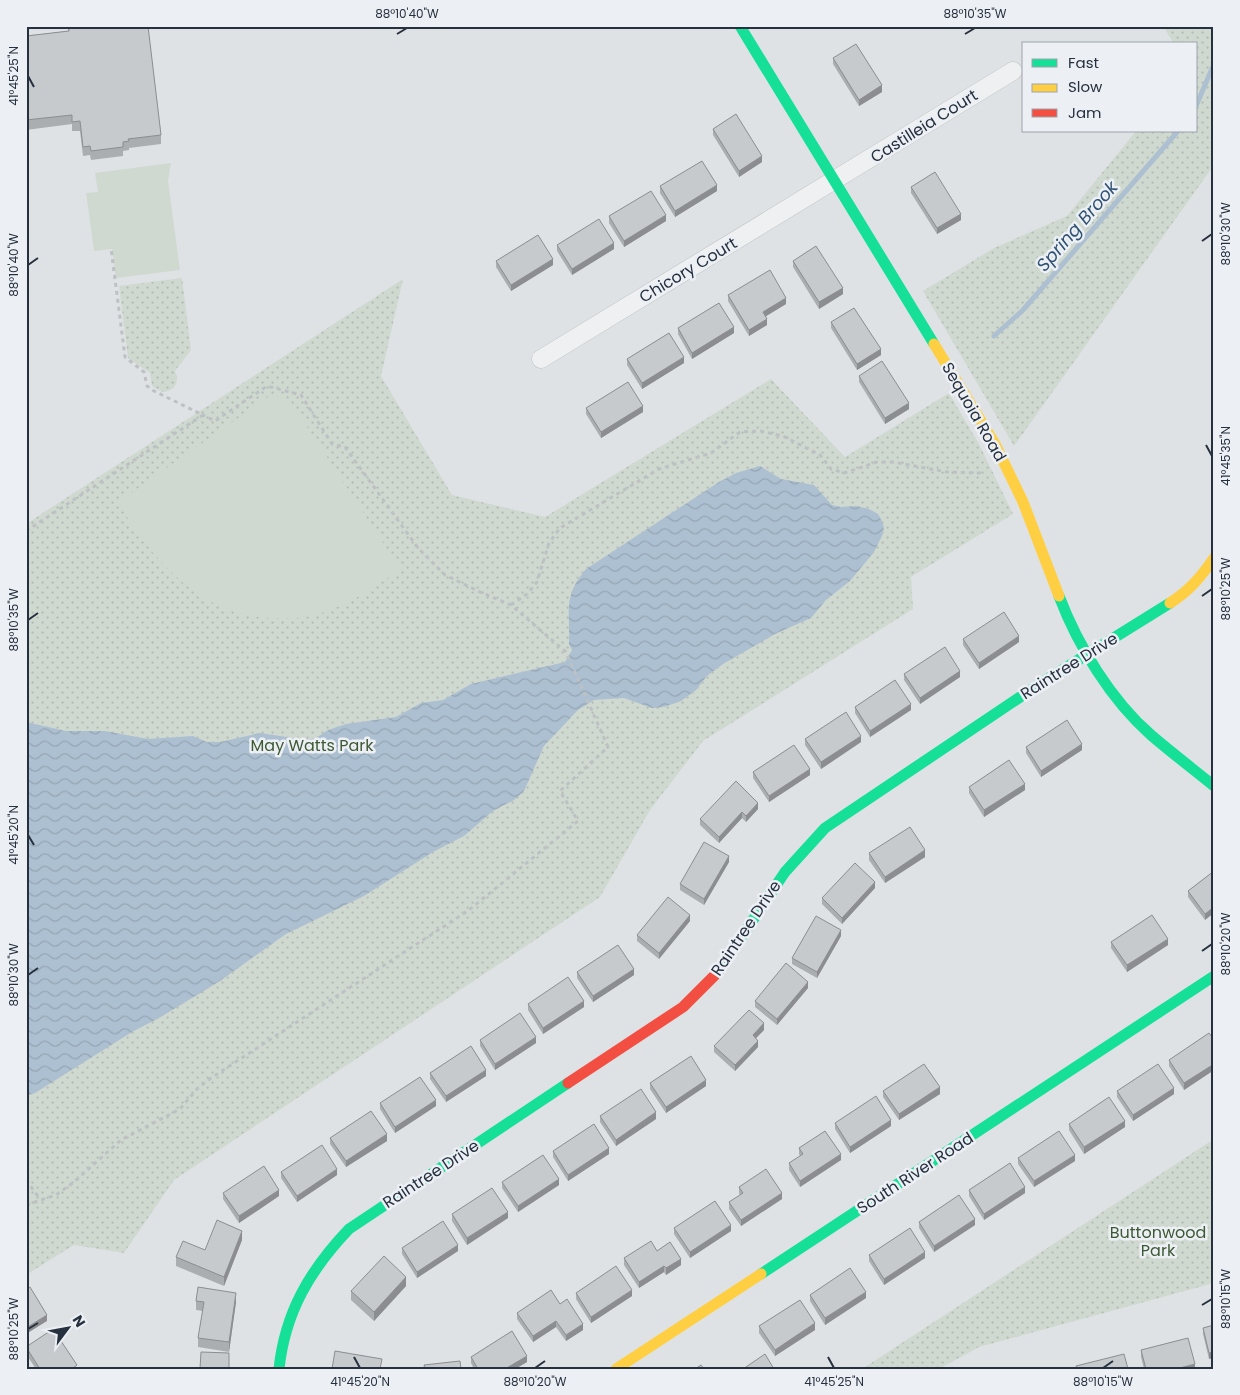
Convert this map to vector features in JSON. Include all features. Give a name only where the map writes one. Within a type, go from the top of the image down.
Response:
[{"type":"street","name":"Sequoia Road","points":[[740,26],[995,444],[1023,502],[1071,628],[1105,683],[1132,715],[1172,754],[1214,786]]},
{"type":"street","name":"Castilleia Court","points":[[835,180],[1013,71]]},
{"type":"street","name":"Chicory Court","points":[[541,359],[835,180]]},
{"type":"street","name":"Raintree Drive","points":[[280,1369],[287,1323],[294,1305],[317,1265],[349,1229],[683,1007],[720,970],[781,875],[812,840],[850,812],[1087,654],[1184,594],[1199,580],[1214,558]]},
{"type":"street","name":"South River Road","points":[[616,1369],[1214,976]]},
{"type":"path","points":[[26,1204],[56,1195],[74,1182],[121,1140],[180,1109],[197,1089],[211,1078],[469,910],[578,821],[560,791],[608,747],[566,652],[511,604],[445,575],[418,548],[345,447],[332,444],[301,395],[267,386],[215,421],[154,391],[148,386],[144,372],[125,358],[111,248]]},
{"type":"path","points":[[26,531],[203,415]]},
{"type":"path","points":[[511,604],[527,594],[537,582],[549,543],[560,528],[659,469],[711,453],[740,432],[760,431],[783,436],[820,455],[831,468],[844,473],[877,462],[893,462],[921,469],[947,472],[981,473]]},
{"type":"path","points":[[26,1180],[40,1199]]},
{"type":"green space","points":[[1163,26],[1214,26],[1214,165],[1014,446],[923,291],[994,248],[1067,216],[1135,132],[1198,132],[1198,42],[1173,42]]},
{"type":"green space","points":[[171,163],[168,181],[180,270],[116,278],[112,249],[94,251],[86,193],[98,192],[95,173]]},
{"type":"green space","points":[[182,278],[191,350],[175,371],[177,383],[175,386],[170,390],[162,392],[152,386],[150,373],[128,358],[119,286]]},
{"type":"green space","name":"May Watts Park","points":[[403,279],[381,376],[452,495],[545,517],[771,379],[845,457],[949,393],[979,444],[1013,514],[911,577],[913,609],[703,741],[650,810],[600,897],[174,1180],[124,1253],[74,1245],[26,1275],[26,524]]},
{"type":"green space","points":[[271,395],[289,399],[400,569],[354,599],[306,617],[281,618],[249,615],[224,608],[202,596],[182,582],[163,564],[147,545],[118,502]]},
{"type":"green space","name":"Buttonwood Park","points":[[1214,1139],[1214,1283],[979,1347],[939,1369],[862,1369]]},
{"type":"water","points":[[760,466],[781,479],[814,485],[832,505],[841,507],[857,506],[869,509],[878,514],[882,521],[884,528],[882,536],[874,552],[850,581],[826,600],[811,618],[777,633],[723,664],[707,676],[696,690],[681,701],[664,707],[652,708],[624,698],[594,700],[578,710],[544,746],[524,791],[514,800],[493,811],[464,836],[433,852],[364,896],[286,934],[220,981],[132,1032],[35,1093],[26,1096],[26,722],[66,731],[105,731],[148,739],[193,736],[207,742],[220,742],[260,733],[306,740],[316,738],[328,730],[346,724],[396,717],[421,703],[443,700],[471,684],[565,662],[572,650],[569,644],[569,604],[574,587],[586,569],[719,482],[736,473]]},
{"type":"building","points":[[69,26],[148,26],[161,135],[128,139],[129,141],[123,142],[123,147],[91,151],[90,146],[83,147],[80,121],[72,122],[72,115],[26,120],[26,36],[69,31]]},
{"type":"building","points":[[856,44],[882,85],[859,100],[833,58]]},
{"type":"building","points":[[736,114],[762,156],[739,171],[713,129]]},
{"type":"building","points":[[702,161],[717,185],[675,211],[660,186]]},
{"type":"building","points":[[935,172],[961,214],[937,228],[911,187]]},
{"type":"building","points":[[651,191],[666,215],[624,241],[609,216]]},
{"type":"building","points":[[599,219],[614,243],[572,269],[557,245]]},
{"type":"building","points":[[538,235],[553,259],[511,285],[496,261]]},
{"type":"building","points":[[816,246],[843,288],[819,302],[793,261]]},
{"type":"building","points":[[770,270],[786,298],[763,312],[767,319],[749,330],[728,295]]},
{"type":"building","points":[[719,303],[734,327],[692,353],[678,328]]},
{"type":"building","points":[[854,308],[881,349],[857,364],[831,322]]},
{"type":"building","points":[[669,333],[684,357],[642,383],[627,359]]},
{"type":"building","points":[[882,361],[909,403],[885,418],[859,376]]},
{"type":"building","points":[[628,382],[643,406],[601,432],[586,408]]},
{"type":"building","points":[[1004,612],[1019,636],[979,663],[963,639]]},
{"type":"building","points":[[945,647],[960,671],[920,698],[904,674]]},
{"type":"building","points":[[895,680],[911,704],[870,731],[855,707]]},
{"type":"building","points":[[846,712],[861,736],[821,762],[805,739]]},
{"type":"building","points":[[1067,720],[1082,744],[1041,771],[1026,747]]},
{"type":"building","points":[[794,745],[810,769],[769,796],[753,772]]},
{"type":"building","points":[[1009,760],[1025,784],[984,810],[969,787]]},
{"type":"building","points":[[736,781],[758,803],[746,816],[742,812],[719,837],[700,819]]},
{"type":"building","points":[[910,827],[925,850],[885,877],[869,853]]},
{"type":"building","points":[[704,842],[729,856],[704,899],[680,884]]},
{"type":"building","points":[[855,863],[875,882],[842,918],[822,898]]},
{"type":"building","points":[[1214,871],[1214,907],[1205,914],[1188,891]]},
{"type":"building","points":[[668,897],[690,915],[659,953],[637,935]]},
{"type":"building","points":[[1152,915],[1168,939],[1127,965],[1111,942]]},
{"type":"building","points":[[816,916],[841,930],[817,972],[792,958]]},
{"type":"building","points":[[618,945],[634,969],[593,996],[577,972]]},
{"type":"building","points":[[786,963],[808,982],[777,1019],[755,1001]]},
{"type":"building","points":[[568,977],[584,1001],[543,1028],[528,1004]]},
{"type":"building","points":[[749,1010],[764,1023],[753,1035],[758,1041],[735,1065],[714,1046]]},
{"type":"building","points":[[520,1013],[536,1037],[495,1064],[480,1040]]},
{"type":"building","points":[[1209,1033],[1214,1040],[1214,1064],[1184,1083],[1169,1060]]},
{"type":"building","points":[[471,1046],[486,1070],[446,1096],[430,1073]]},
{"type":"building","points":[[691,1056],[706,1080],[666,1107],[650,1083]]},
{"type":"building","points":[[924,1064],[940,1087],[899,1114],[883,1091]]},
{"type":"building","points":[[1158,1064],[1174,1088],[1133,1115],[1117,1091]]},
{"type":"building","points":[[420,1077],[436,1100],[395,1127],[380,1103]]},
{"type":"building","points":[[641,1089],[656,1112],[616,1140],[600,1116]]},
{"type":"building","points":[[876,1096],[891,1120],[850,1147],[835,1123]]},
{"type":"building","points":[[1109,1097],[1125,1121],[1084,1147],[1069,1124]]},
{"type":"building","points":[[371,1111],[387,1134],[346,1161],[330,1138]]},
{"type":"building","points":[[594,1124],[609,1148],[568,1175],[553,1151]]},
{"type":"building","points":[[825,1131],[841,1154],[800,1181],[789,1163],[803,1154],[799,1148]]},
{"type":"building","points":[[1059,1131],[1075,1155],[1034,1181],[1018,1158]]},
{"type":"building","points":[[322,1145],[337,1169],[297,1196],[281,1172]]},
{"type":"building","points":[[543,1155],[559,1179],[518,1206],[502,1182]]},
{"type":"building","points":[[1010,1163],[1025,1187],[984,1214],[969,1190]]},
{"type":"building","points":[[264,1166],[279,1190],[239,1216],[223,1193]]},
{"type":"building","points":[[766,1169],[782,1193],[741,1220],[729,1202],[743,1193],[739,1187]]},
{"type":"building","points":[[492,1188],[508,1212],[467,1238],[452,1214]]},
{"type":"building","points":[[959,1195],[975,1219],[934,1246],[919,1222]]},
{"type":"building","points":[[715,1201],[731,1225],[690,1252],[674,1228]]},
{"type":"building","points":[[217,1220],[242,1231],[224,1277],[176,1257],[183,1241],[205,1250]]},
{"type":"building","points":[[443,1221],[458,1245],[417,1272],[402,1248]]},
{"type":"building","points":[[910,1228],[925,1252],[884,1279],[869,1255]]},
{"type":"building","points":[[651,1241],[657,1251],[670,1242],[681,1259],[666,1268],[664,1266],[639,1282],[624,1258]]},
{"type":"building","points":[[384,1256],[406,1277],[374,1312],[351,1291]]},
{"type":"building","points":[[616,1266],[632,1290],[591,1317],[576,1293]]},
{"type":"building","points":[[850,1268],[866,1292],[825,1318],[810,1295]]},
{"type":"building","points":[[30,1287],[47,1315],[26,1328],[26,1289]]},
{"type":"building","points":[[198,1287],[236,1293],[229,1342],[198,1338],[204,1302],[196,1301]]},
{"type":"building","points":[[551,1290],[560,1304],[567,1299],[583,1324],[566,1335],[556,1321],[533,1336],[517,1313]]},
{"type":"building","points":[[800,1300],[815,1323],[775,1350],[759,1326]]},
{"type":"building","points":[[1214,1325],[1214,1352],[1209,1353],[1203,1328]]},
{"type":"building","points":[[53,1329],[77,1365],[72,1369],[40,1369],[26,1347]]},
{"type":"building","points":[[512,1331],[527,1356],[505,1369],[478,1369],[471,1357]]},
{"type":"building","points":[[1188,1338],[1195,1364],[1176,1369],[1146,1369],[1141,1350]]},
{"type":"building","points":[[335,1351],[382,1359],[380,1369],[332,1369]]},
{"type":"building","points":[[201,1352],[229,1353],[229,1369],[200,1369]]},
{"type":"building","points":[[765,1354],[774,1369],[743,1369]]},
{"type":"building","points":[[1124,1354],[1128,1369],[1077,1369],[1076,1366]]},
{"type":"building","points":[[460,1361],[461,1369],[425,1369],[424,1365]]},
{"type":"building","points":[[701,1365],[704,1369],[695,1369]]},
{"type":"waterway","name":"Spring Brook","points":[[1198,101],[1214,64]]},
{"type":"waterway","name":"Spring Brook","points":[[994,336],[1023,310],[1177,132]]},
{"type":"traffic: fast","points":[[740,26],[934,344]]},
{"type":"traffic: fast","points":[[1059,596],[1086,653],[1122,706],[1151,735],[1214,786]]},
{"type":"traffic: fast","points":[[718,972],[785,872],[825,828],[1038,685],[1170,603]]},
{"type":"traffic: fast","points":[[761,1274],[1214,976]]},
{"type":"traffic: fast","points":[[279,1369],[287,1329],[302,1293],[322,1260],[349,1229],[568,1083]]},
{"type":"traffic: slow","points":[[934,344],[995,444],[1023,502],[1059,596]]},
{"type":"traffic: slow","points":[[1170,603],[1194,583],[1214,558]]},
{"type":"traffic: slow","points":[[616,1369],[761,1274]]},
{"type":"traffic: jam","points":[[568,1083],[683,1007],[718,972]]}]
